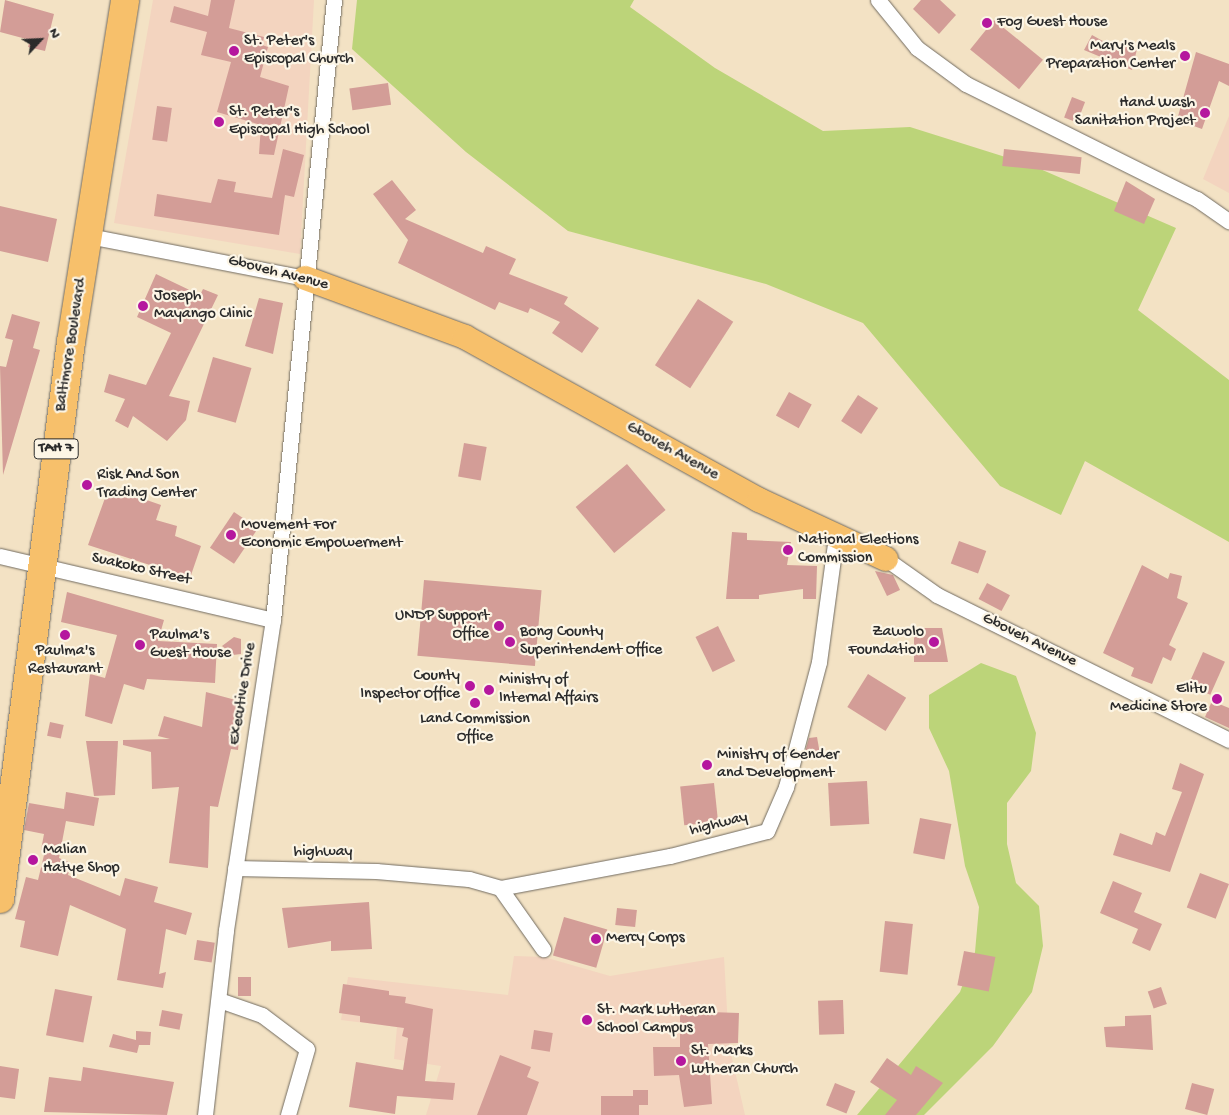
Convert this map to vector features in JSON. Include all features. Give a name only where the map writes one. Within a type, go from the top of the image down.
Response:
[{"type":"highway","name":"Baltimore Boulevard","points":[[0,899],[41,564],[125,0]]},
{"type":"main road","name":"Gboveh Avenue","points":[[305,278],[465,336],[759,500],[886,559]]},
{"type":"street","name":"Executive Drive","points":[[205,1115],[222,1001],[235,868],[273,620],[305,278],[334,0]]},
{"type":"street","points":[[878,0],[916,48],[966,84],[1197,199],[1229,221]]},
{"type":"street","name":"Gboveh Avenue","points":[[89,236],[305,278]]},
{"type":"street","name":"highway","points":[[235,868],[376,871],[469,879],[500,888],[670,856],[767,831],[786,787],[818,662],[836,537]]},
{"type":"street","name":"Suakoko Street","points":[[0,556],[41,564],[273,620]]},
{"type":"street","name":"Gboveh Avenue","points":[[886,559],[937,596],[1229,740]]},
{"type":"street","points":[[500,888],[543,948]]},
{"type":"street","points":[[222,1001],[262,1015],[307,1049],[288,1115]]},
{"type":"shaded area","name":"St. Peter's Episcopal High School","points":[[153,0],[314,0],[300,254],[114,223]]},
{"type":"shaded area","points":[[1229,116],[1229,193],[1203,179]]},
{"type":"shaded area","name":"St. Mark Lutheran School Campus","points":[[514,956],[544,957],[610,976],[724,957],[729,1045],[745,1115],[426,1115],[441,1066],[394,1059],[397,1027],[341,1020],[348,977],[508,995]]},
{"type":"green space","points":[[357,0],[634,0],[630,7],[715,68],[823,131],[910,127],[1031,165],[1176,228],[1138,310],[1229,380],[1229,542],[1085,461],[1061,515],[1000,486],[863,323],[766,284],[568,231],[466,152],[352,49]]},
{"type":"green space","points":[[981,663],[1016,676],[1036,733],[1031,771],[1007,803],[1007,844],[1016,883],[1039,906],[1043,946],[1032,992],[993,1046],[924,1115],[857,1115],[960,992],[975,952],[979,907],[965,866],[949,771],[929,728],[929,695]]},
{"type":"building","points":[[5,0],[54,14],[45,51],[28,47],[30,40],[0,32]]},
{"type":"building","points":[[211,0],[235,0],[229,28],[264,37],[262,45],[268,47],[260,77],[289,86],[274,155],[259,154],[261,125],[217,112],[231,62],[201,55],[207,32],[170,22],[174,6],[208,16]]},
{"type":"building","points":[[921,0],[940,0],[956,15],[939,34],[913,9]]},
{"type":"building","points":[[994,20],[1043,60],[1019,89],[970,50]]},
{"type":"building","points":[[1092,35],[1119,50],[1121,45],[1137,49],[1132,70],[1084,50]]},
{"type":"building","points":[[1196,52],[1229,64],[1229,86],[1219,81],[1202,129],[1177,120]]},
{"type":"building","points":[[388,83],[391,105],[352,110],[349,88]]},
{"type":"building","points":[[1072,97],[1085,102],[1077,123],[1064,118]]},
{"type":"building","points":[[157,106],[172,108],[167,142],[152,140]]},
{"type":"building","points":[[283,149],[304,155],[294,197],[285,195],[279,235],[154,216],[157,194],[211,203],[218,179],[236,182],[234,192],[272,198]]},
{"type":"building","points":[[1004,149],[1082,157],[1080,174],[1002,166]]},
{"type":"building","points":[[392,180],[416,210],[405,219],[483,253],[486,246],[516,259],[509,274],[568,297],[564,304],[599,328],[582,353],[552,333],[560,322],[530,308],[528,313],[499,302],[495,310],[398,263],[408,240],[373,194]]},
{"type":"building","points":[[1126,181],[1155,199],[1144,224],[1114,211]]},
{"type":"building","points":[[0,206],[57,219],[48,262],[0,251]]},
{"type":"building","points":[[156,274],[200,295],[203,289],[218,295],[169,396],[190,401],[186,420],[167,441],[133,416],[128,428],[115,421],[125,399],[104,392],[109,374],[146,385],[171,333],[137,317]]},
{"type":"building","points":[[259,298],[283,303],[273,354],[245,346]]},
{"type":"building","points":[[698,299],[733,322],[690,388],[655,365]]},
{"type":"building","points":[[12,314],[40,322],[33,348],[40,350],[3,475],[0,366],[6,367],[13,340],[5,338]]},
{"type":"building","points":[[213,357],[251,368],[236,423],[197,412]]},
{"type":"building","points":[[789,392],[812,405],[799,428],[776,416]]},
{"type":"building","points":[[858,395],[878,408],[861,434],[841,421]]},
{"type":"building","points":[[464,443],[487,447],[481,480],[458,476]]},
{"type":"building","points":[[627,464],[666,510],[614,553],[576,507]]},
{"type":"building","points":[[109,487],[161,505],[156,520],[177,526],[175,536],[201,546],[190,578],[88,545]]},
{"type":"building","points":[[234,512],[258,528],[234,564],[210,548]]},
{"type":"building","points":[[732,532],[747,533],[747,540],[791,542],[787,565],[817,566],[816,599],[803,599],[803,589],[759,595],[759,599],[726,599]]},
{"type":"building","points":[[959,541],[986,551],[978,573],[951,564]]},
{"type":"building","points":[[1142,565],[1168,579],[1170,573],[1182,576],[1177,598],[1188,603],[1169,645],[1176,649],[1171,661],[1163,657],[1152,684],[1131,676],[1134,668],[1103,653]]},
{"type":"building","points":[[875,571],[893,575],[900,590],[887,596]]},
{"type":"building","points":[[424,580],[542,590],[535,666],[417,656]]},
{"type":"building","points":[[987,583],[1010,595],[1002,611],[979,599]]},
{"type":"building","points":[[67,592],[164,620],[158,641],[217,644],[215,683],[147,679],[144,690],[124,684],[112,724],[85,716],[90,674],[105,678],[117,635],[61,622]]},
{"type":"building","points":[[718,626],[735,661],[713,672],[696,637]]},
{"type":"building","points":[[914,628],[942,628],[948,662],[914,662]]},
{"type":"building","points":[[234,637],[241,639],[241,654],[233,655],[222,646]]},
{"type":"building","points":[[1203,652],[1225,662],[1210,695],[1188,685]]},
{"type":"building","points":[[868,674],[906,698],[885,731],[847,707]]},
{"type":"building","points":[[206,692],[243,702],[238,750],[231,749],[218,807],[210,806],[208,868],[169,863],[179,787],[152,789],[151,752],[123,745],[123,740],[170,739],[158,736],[164,716],[202,727]]},
{"type":"building","points":[[1212,701],[1229,708],[1229,728],[1205,717]]},
{"type":"building","points":[[50,722],[64,725],[61,739],[47,736]]},
{"type":"building","points":[[817,737],[820,754],[804,756],[809,738]]},
{"type":"building","points":[[86,741],[118,741],[115,795],[94,796]]},
{"type":"building","points":[[1180,763],[1204,774],[1170,872],[1113,855],[1120,833],[1152,845],[1156,832],[1165,836],[1182,792],[1172,789]]},
{"type":"building","points":[[867,781],[869,824],[830,826],[828,783]]},
{"type":"building","points":[[714,783],[718,822],[684,825],[680,787]]},
{"type":"building","points":[[66,792],[99,798],[94,826],[66,821],[59,858],[71,863],[68,875],[120,896],[125,878],[158,887],[154,902],[192,913],[186,935],[166,929],[159,974],[166,972],[163,988],[117,980],[126,929],[70,905],[58,956],[20,947],[25,921],[15,919],[26,877],[38,880],[45,851],[41,850],[44,834],[24,830],[29,803],[64,809]]},
{"type":"building","points":[[920,818],[951,824],[945,859],[913,853]]},
{"type":"building","points":[[1200,873],[1229,884],[1216,919],[1187,908]]},
{"type":"building","points":[[1113,881],[1142,893],[1134,912],[1162,924],[1150,951],[1132,943],[1138,929],[1100,913]]},
{"type":"building","points":[[369,902],[372,949],[331,951],[331,941],[288,948],[282,908]]},
{"type":"building","points":[[617,908],[637,910],[635,927],[615,925]]},
{"type":"building","points":[[564,917],[607,929],[596,968],[553,955]]},
{"type":"building","points":[[885,921],[913,924],[908,975],[880,972]]},
{"type":"building","points":[[197,940],[215,943],[212,963],[194,960]]},
{"type":"building","points":[[964,951],[995,957],[989,991],[957,985]]},
{"type":"building","points":[[238,977],[251,977],[251,996],[238,996]]},
{"type":"building","points":[[343,984],[389,991],[389,995],[406,997],[405,1003],[433,1009],[425,1081],[455,1083],[453,1100],[397,1096],[395,1114],[349,1107],[356,1062],[403,1070],[408,1038],[402,1036],[404,1028],[360,1022],[360,1016],[339,1013]]},
{"type":"building","points":[[1161,987],[1167,1004],[1154,1009],[1148,992]]},
{"type":"building","points":[[55,989],[92,996],[83,1042],[46,1035]]},
{"type":"building","points":[[843,1000],[844,1034],[819,1035],[818,1001]]},
{"type":"building","points":[[162,1010],[183,1014],[180,1030],[159,1026]]},
{"type":"building","points":[[680,1011],[739,1013],[738,1043],[708,1044],[712,1104],[684,1107],[679,1075],[654,1076],[653,1047],[680,1047]]},
{"type":"building","points":[[1151,1015],[1153,1050],[1106,1047],[1104,1027],[1125,1026],[1125,1016]]},
{"type":"building","points":[[534,1030],[553,1033],[550,1052],[531,1049]]},
{"type":"building","points":[[136,1031],[151,1032],[150,1045],[139,1045],[137,1053],[109,1047],[113,1034],[136,1040]]},
{"type":"building","points":[[500,1055],[531,1067],[527,1077],[539,1082],[527,1115],[477,1115]]},
{"type":"building","points":[[887,1058],[911,1075],[916,1066],[943,1083],[916,1115],[885,1115],[897,1100],[870,1082]]},
{"type":"building","points":[[0,1066],[19,1069],[15,1099],[0,1097]]},
{"type":"building","points":[[83,1067],[174,1082],[167,1115],[44,1112],[49,1077],[81,1081]]},
{"type":"building","points":[[835,1083],[855,1091],[846,1113],[826,1105]]},
{"type":"building","points":[[1192,1083],[1214,1089],[1207,1115],[1185,1109]]},
{"type":"building","points":[[633,1090],[648,1090],[648,1105],[639,1105],[639,1115],[601,1115],[601,1096],[633,1096]]},
{"type":"place","name":"Fog Guest House","points":[[987,23]]},
{"type":"place","name":"St. Peter's Episcopal Church","points":[[234,51]]},
{"type":"place","name":"Mary's Meals Preparation Center","points":[[1185,56]]},
{"type":"place","name":"Hand Wash Sanitation Project","points":[[1205,113]]},
{"type":"place","name":"St. Peter's Episcopal High School","points":[[219,122]]},
{"type":"place","name":"Joseph Mayango Clinic","points":[[143,306]]},
{"type":"place","name":"Risk And Son Trading Center","points":[[87,485]]},
{"type":"place","name":"Movement For Economic Empowerment","points":[[231,535]]},
{"type":"place","name":"National Elections Commission","points":[[788,550]]},
{"type":"place","name":"UNDP Support Office","points":[[499,626]]},
{"type":"place","name":"Paulma's Restaurant","points":[[65,635]]},
{"type":"place","name":"Bong County Superintendent Office","points":[[510,642]]},
{"type":"place","name":"Zawolo Foundation","points":[[934,642]]},
{"type":"place","name":"Paulma's Guest House","points":[[140,645]]},
{"type":"place","name":"County Inspector Office","points":[[470,686]]},
{"type":"place","name":"Ministry of Internal Affairs","points":[[489,690]]},
{"type":"place","name":"Elitu Medicine Store","points":[[1217,699]]},
{"type":"place","name":"Land Commission Office","points":[[475,703]]},
{"type":"place","name":"Ministry of Gender and Development","points":[[707,765]]},
{"type":"place","name":"Malian Hatye Shop","points":[[33,860]]},
{"type":"place","name":"Mercy Corps","points":[[596,939]]},
{"type":"place","name":"St. Mark Lutheran School Campus","points":[[587,1020]]},
{"type":"place","name":"St. Marks Lutheran Church","points":[[681,1061]]}]
